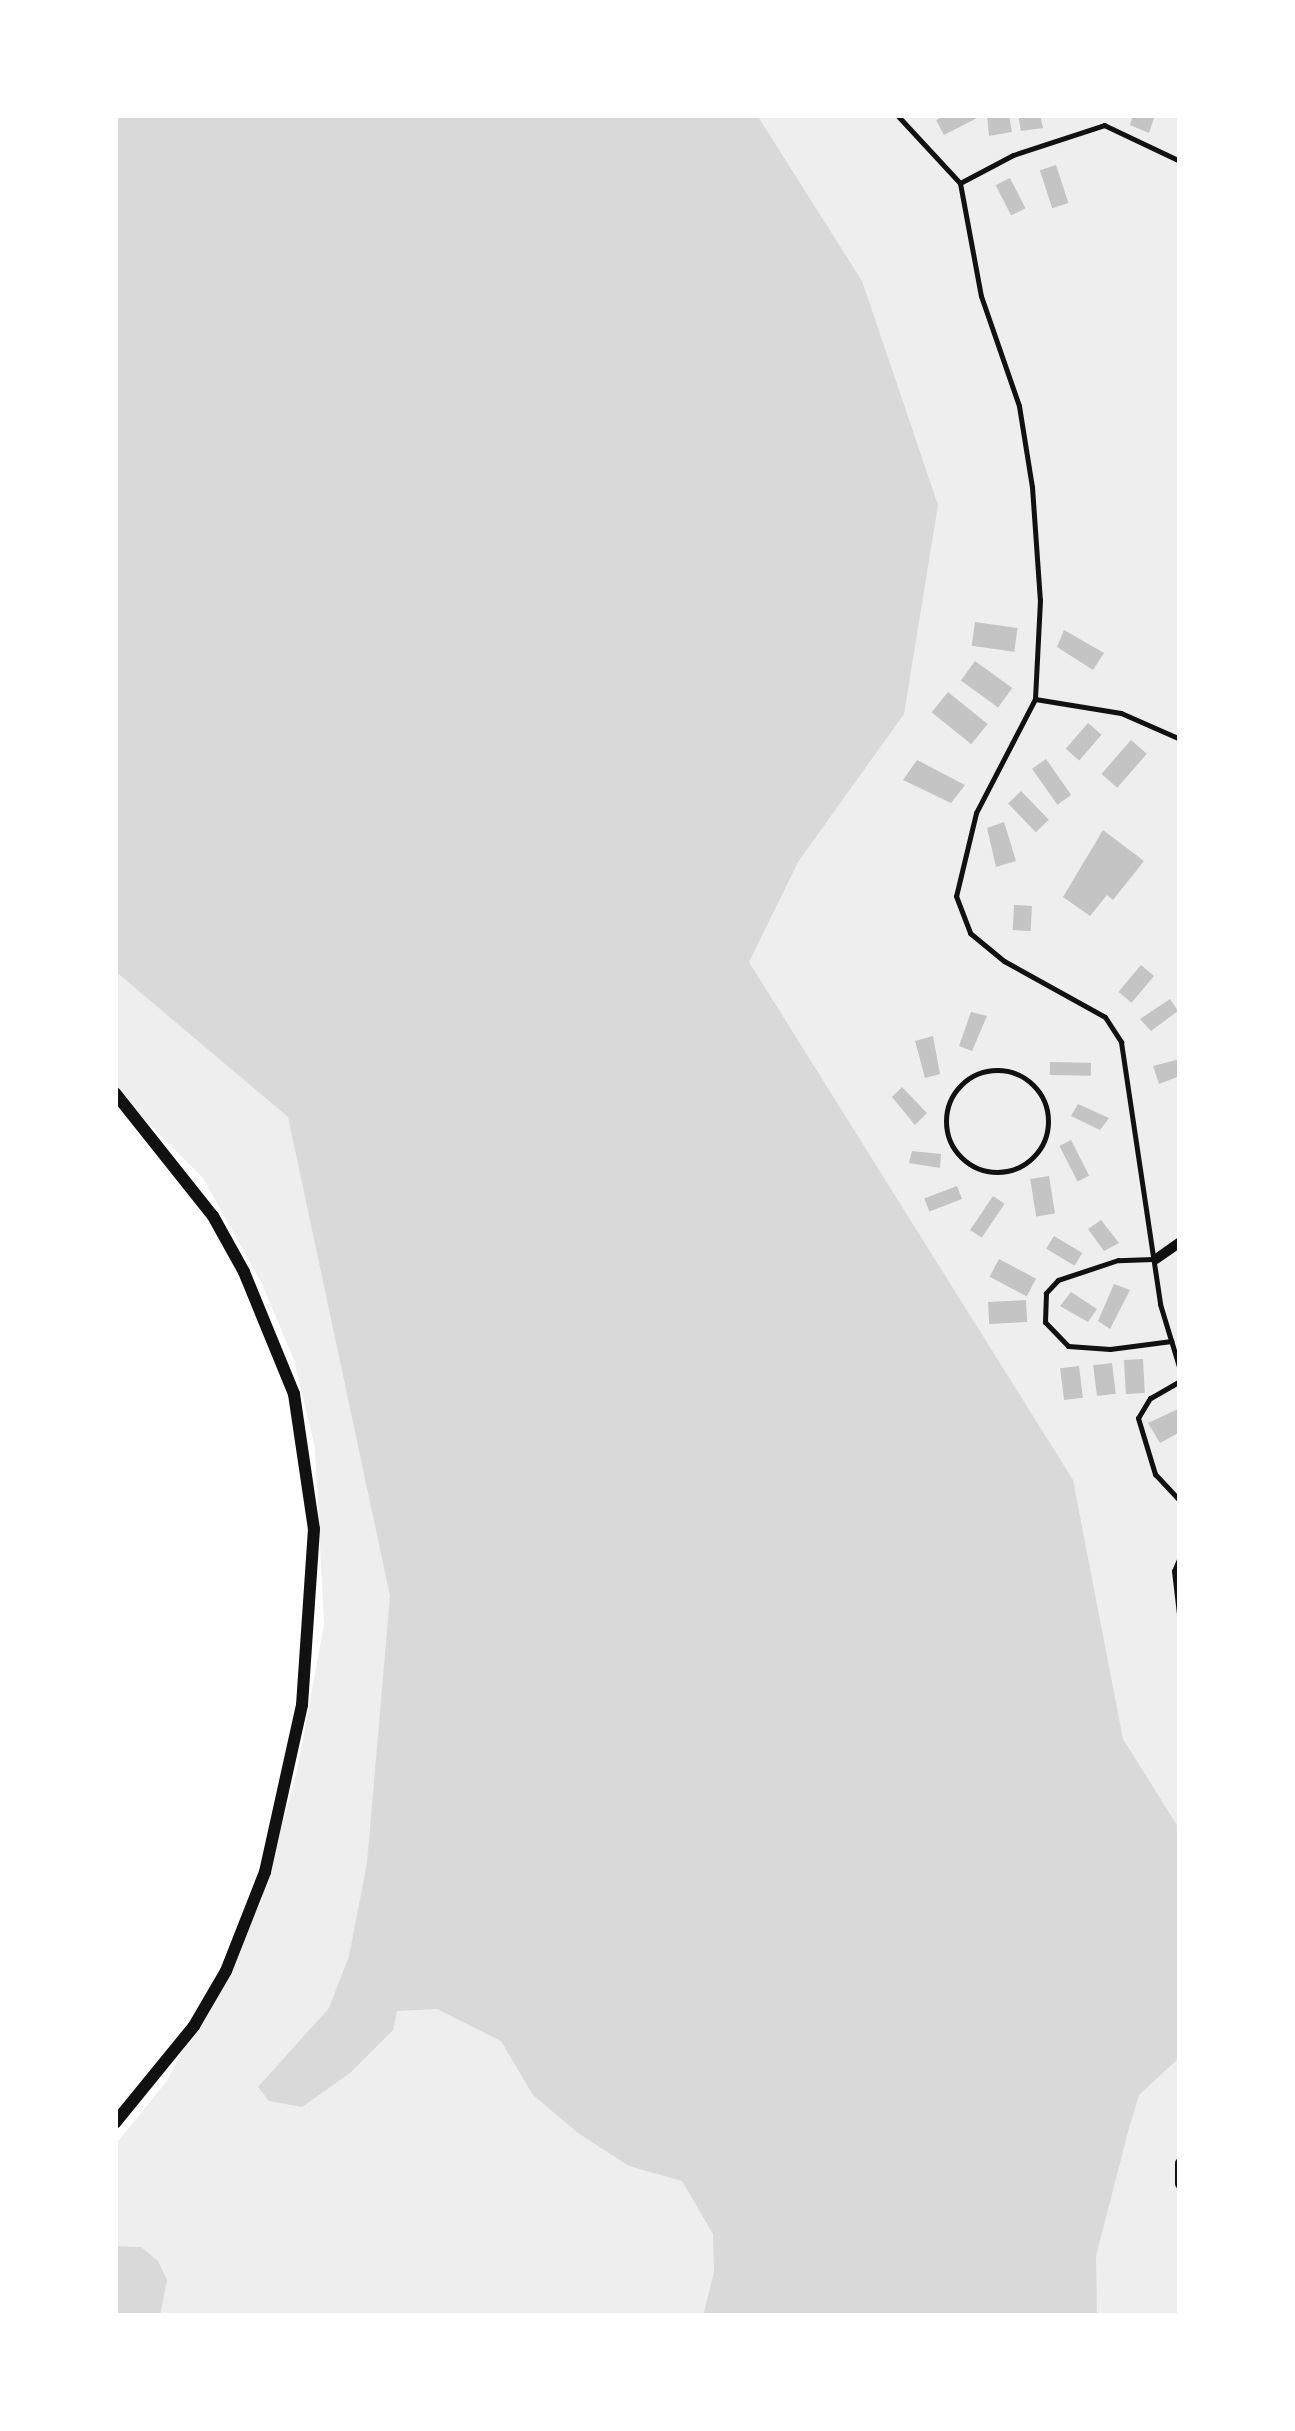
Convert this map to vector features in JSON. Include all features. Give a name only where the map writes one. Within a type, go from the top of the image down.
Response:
[{"type":"street","points":[[115,1093],[212,1216],[244,1272],[294,1394],[314,1529],[302,1705],[252,1913],[194,2026],[115,2123]]},
{"type":"street","points":[[1156,1260],[1180,1242]]},
{"type":"street","points":[[1180,2163],[1180,2184]]},
{"type":"lane","points":[[897,115],[960,183],[982,296],[1029,450],[1040,600],[1035,699],[976,813],[956,896],[970,933],[1004,961],[1104,1017],[1121,1042],[1156,1260],[1180,1370]]},
{"type":"lane","points":[[1104,115],[1104,124]]},
{"type":"lane","points":[[960,183],[1012,155],[1104,124],[1180,162]]},
{"type":"lane","points":[[1035,699],[1121,713],[1180,738]]},
{"type":"lane","points":[[1000,1071],[1016,1074],[1040,1094],[1048,1125],[1023,1165],[990,1172],[974,1167],[950,1142],[947,1108],[967,1080],[1000,1071]]},
{"type":"lane","points":[[1156,1260],[1118,1260],[1058,1280],[1046,1293],[1045,1322],[1068,1346],[1110,1349],[1171,1341]]},
{"type":"lane","points":[[1180,1381],[1150,1398],[1138,1418],[1155,1474],[1180,1500]]},
{"type":"lane","points":[[1180,1557],[1174,1572],[1180,1622]]},
{"type":"shaded area","points":[[115,115],[1180,115],[1180,2316],[115,2316],[115,2145],[166,2082],[260,1904],[297,1771],[324,1624],[315,1448],[294,1360],[261,1282],[203,1178],[115,1090]]},
{"type":"shaded area","points":[[115,115],[757,115],[862,281],[938,505],[904,714],[798,862],[749,962],[1073,1480],[1123,1739],[1180,1830],[1180,2057],[1139,2095],[1096,2256],[1097,2316],[703,2316],[714,2272],[713,2234],[682,2181],[629,2166],[578,2133],[533,2095],[501,2041],[437,2009],[397,2011],[393,2030],[350,2073],[302,2107],[269,2101],[258,2087],[329,2008],[349,1956],[367,1863],[390,1596],[288,1117],[115,971]]},
{"type":"shaded area","points":[[115,2246],[141,2247],[158,2261],[167,2280],[160,2316],[115,2316]]},
{"type":"building","points":[[946,115],[983,115],[944,135],[936,120]]},
{"type":"building","points":[[987,115],[1009,115],[1012,132],[989,136]]},
{"type":"building","points":[[1018,115],[1040,115],[1043,128],[1021,131]]},
{"type":"building","points":[[1133,115],[1155,115],[1149,133],[1130,125]]},
{"type":"building","points":[[1056,165],[1068,203],[1052,208],[1040,170]]},
{"type":"building","points":[[1010,178],[1025,208],[1011,216],[996,185]]},
{"type":"building","points":[[975,622],[1018,628],[1014,652],[972,646]]},
{"type":"building","points":[[1064,630],[1104,653],[1093,670],[1057,647]]},
{"type":"building","points":[[975,661],[1012,688],[998,707],[961,680]]},
{"type":"building","points":[[948,692],[988,724],[971,744],[932,712]]},
{"type":"building","points":[[1088,723],[1102,735],[1079,760],[1066,749]]},
{"type":"building","points":[[1131,740],[1147,754],[1117,788],[1101,774]]},
{"type":"building","points":[[1046,759],[1071,795],[1057,805],[1032,769]]},
{"type":"building","points":[[917,760],[965,785],[951,803],[903,780]]},
{"type":"building","points":[[1021,791],[1049,820],[1036,832],[1008,804]]},
{"type":"building","points":[[1004,822],[1016,861],[996,867],[987,828]]},
{"type":"building","points":[[1103,830],[1144,861],[1113,900],[1107,895],[1090,916],[1063,897]]},
{"type":"building","points":[[1014,905],[1032,906],[1031,931],[1013,930]]},
{"type":"building","points":[[1141,965],[1154,976],[1132,1003],[1119,992]]},
{"type":"building","points":[[1170,999],[1178,1011],[1151,1031],[1140,1019]]},
{"type":"building","points":[[971,1012],[987,1016],[972,1051],[959,1046]]},
{"type":"building","points":[[933,1036],[940,1074],[925,1078],[915,1041]]},
{"type":"building","points":[[1180,1059],[1180,1076],[1159,1084],[1153,1066]]},
{"type":"building","points":[[1050,1062],[1091,1063],[1091,1076],[1050,1075]]},
{"type":"building","points":[[902,1087],[927,1113],[915,1125],[892,1097]]},
{"type":"building","points":[[1078,1104],[1109,1118],[1100,1130],[1071,1116]]},
{"type":"building","points":[[1071,1140],[1089,1176],[1078,1182],[1059,1146]]},
{"type":"building","points":[[912,1151],[941,1154],[940,1168],[909,1163]]},
{"type":"building","points":[[1049,1176],[1055,1214],[1036,1217],[1030,1179]]},
{"type":"building","points":[[957,1186],[962,1199],[929,1212],[924,1199]]},
{"type":"building","points":[[993,1196],[1005,1204],[982,1238],[970,1230]]},
{"type":"building","points":[[1101,1220],[1119,1243],[1104,1251],[1088,1229]]},
{"type":"building","points":[[1054,1236],[1082,1253],[1075,1266],[1046,1249]]},
{"type":"building","points":[[999,1259],[1036,1279],[1027,1296],[990,1277]]},
{"type":"building","points":[[1114,1284],[1130,1290],[1110,1329],[1098,1321]]},
{"type":"building","points":[[1071,1292],[1097,1309],[1088,1322],[1060,1306]]},
{"type":"building","points":[[1026,1300],[1027,1322],[989,1324],[988,1302]]},
{"type":"building","points":[[1143,1359],[1145,1393],[1126,1394],[1124,1360]]},
{"type":"building","points":[[1112,1363],[1116,1394],[1097,1396],[1093,1365]]},
{"type":"building","points":[[1079,1366],[1083,1398],[1064,1400],[1060,1368]]},
{"type":"building","points":[[1180,1408],[1180,1432],[1160,1443],[1148,1423]]}]
